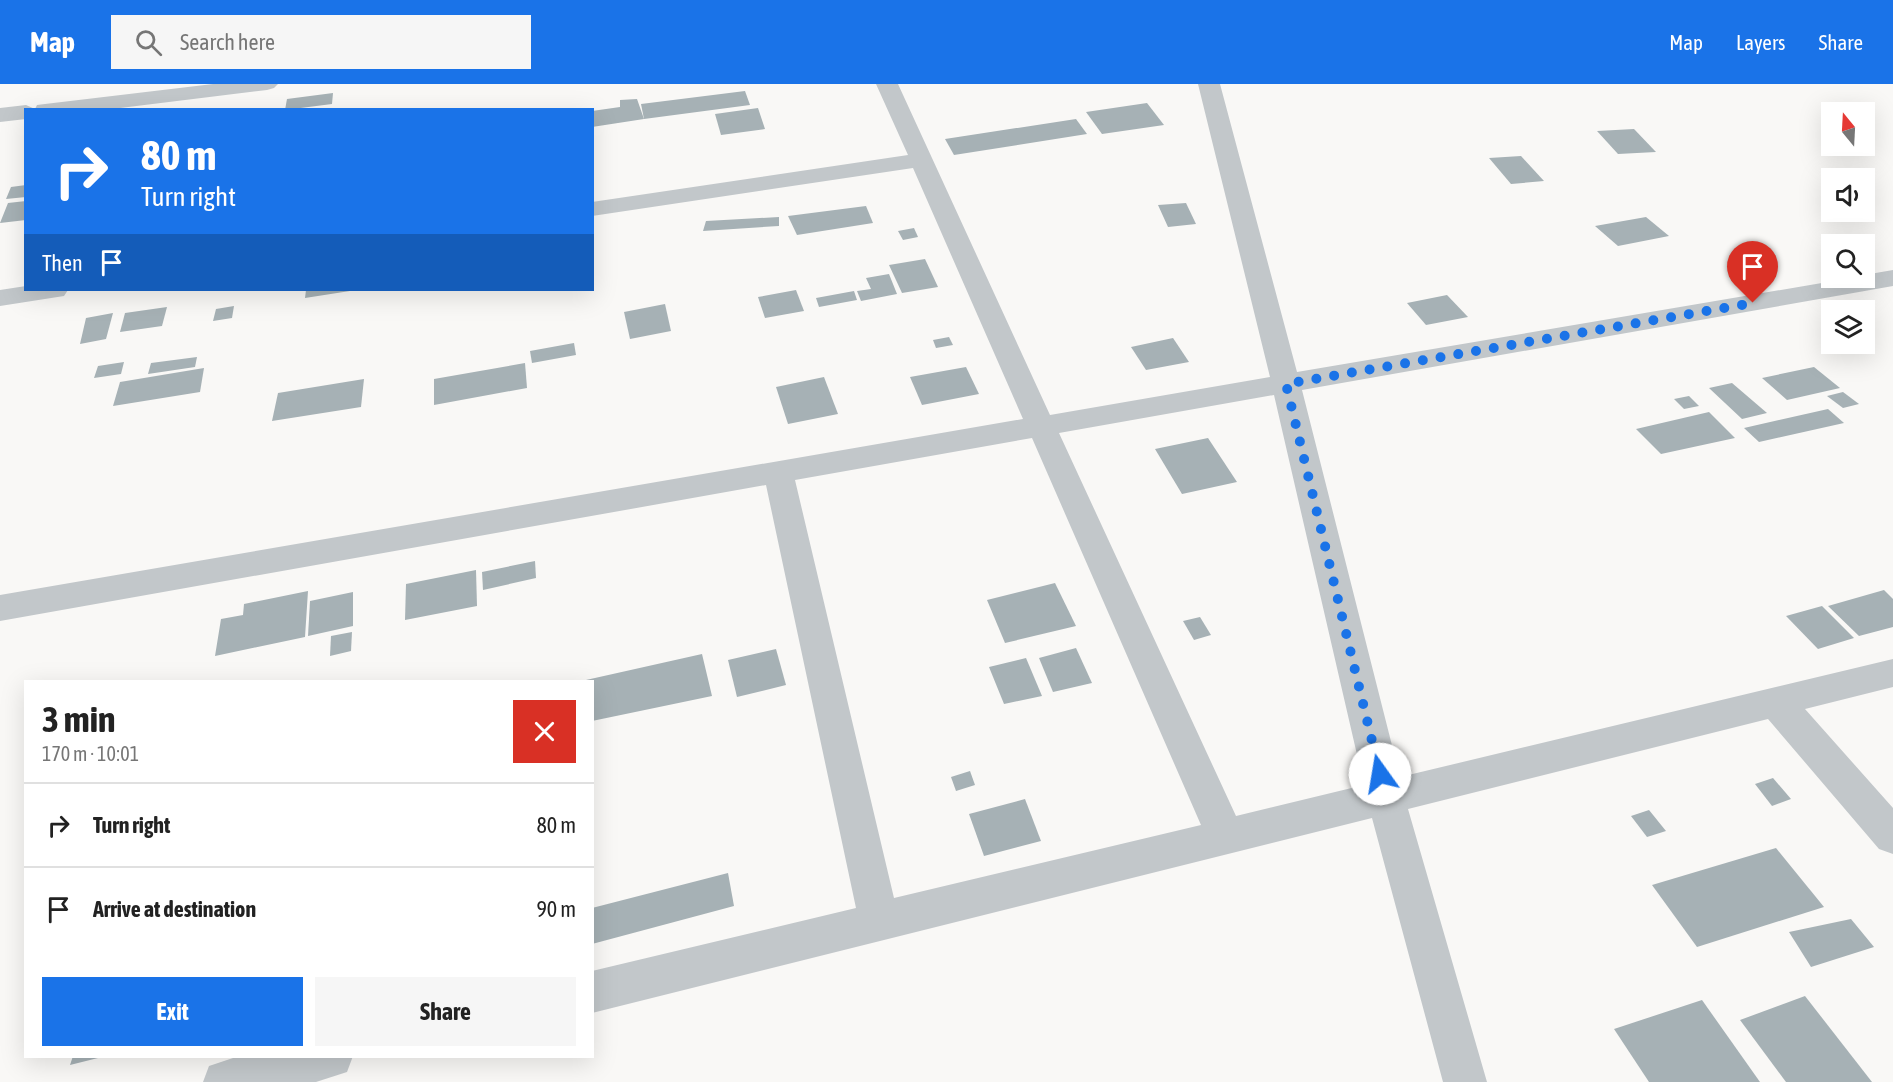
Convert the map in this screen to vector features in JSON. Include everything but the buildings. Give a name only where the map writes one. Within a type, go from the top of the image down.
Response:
[{"type":"street","points":[[62,108],[267,84]]},
{"type":"street","points":[[887,84],[1226,837]]},
{"type":"street","points":[[1209,84],[1286,384],[1386,797],[1465,1082]]},
{"type":"street","points":[[0,115],[24,112]]},
{"type":"street","points":[[594,209],[921,160]]},
{"type":"street","points":[[0,608],[1893,278]]},
{"type":"street","points":[[0,298],[49,291]]},
{"type":"street","points":[[778,472],[879,921]]},
{"type":"street","points":[[594,992],[1893,672]]},
{"type":"street","points":[[1776,701],[1893,836]]},
{"type":"street","points":[[225,1082],[323,1058]]},
{"type":"route","points":[[1380,774],[1286,384],[1753,303]]}]
